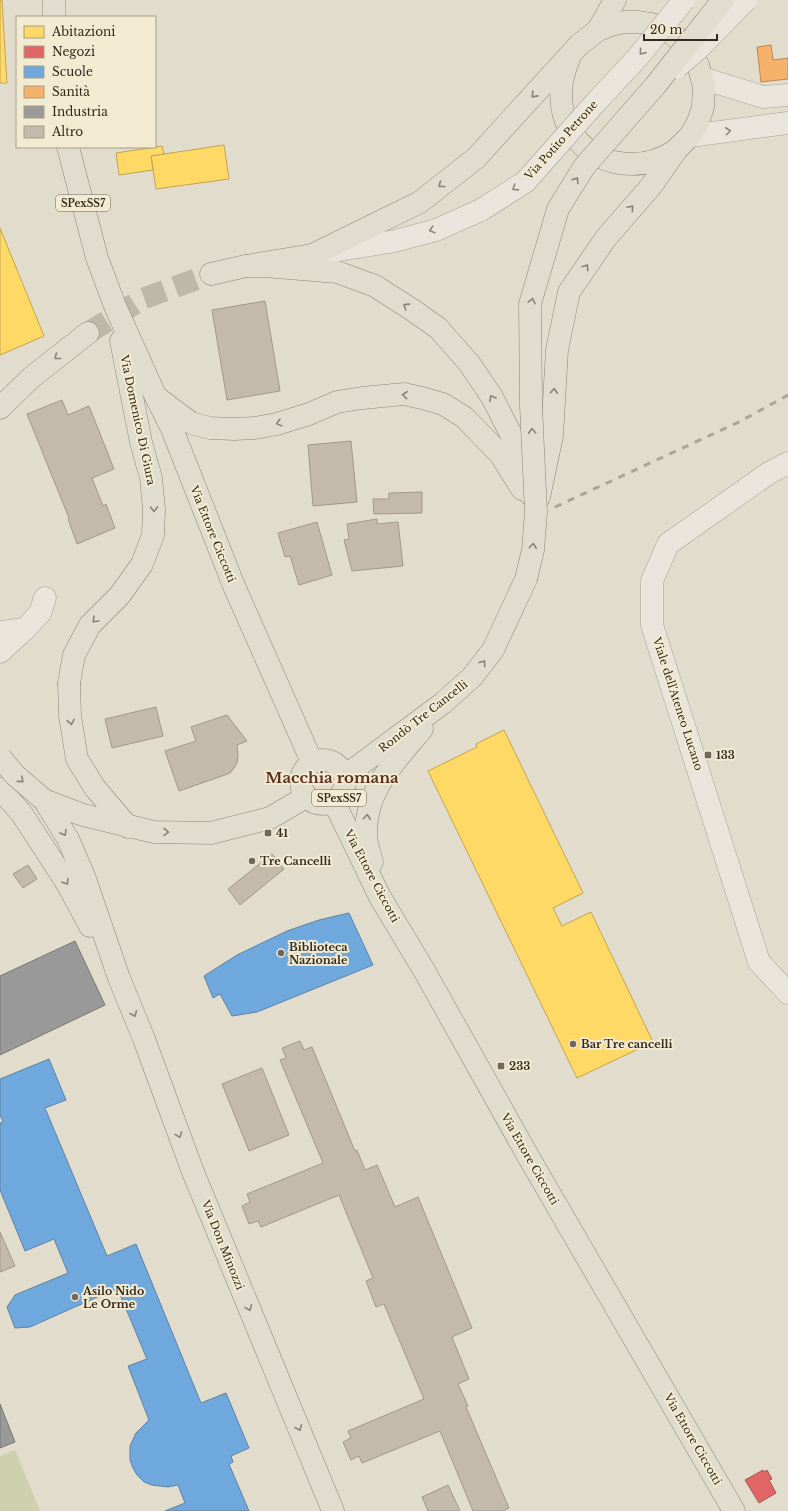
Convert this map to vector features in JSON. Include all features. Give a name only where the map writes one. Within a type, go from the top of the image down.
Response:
[{"type":"main road","points":[[54,0],[54,16]]},
{"type":"main road","points":[[598,30],[615,0]]},
{"type":"main road","points":[[536,512],[531,406],[530,304],[558,209],[584,167],[655,86],[723,0]]},
{"type":"main road","points":[[246,266],[312,255],[420,202],[476,158],[579,45],[598,30],[625,22],[652,24],[672,34],[685,44],[698,65],[702,78],[704,86],[703,107],[698,122],[684,142],[652,185],[606,238],[569,292],[557,350],[552,436],[536,512]]},
{"type":"main road","points":[[579,45],[569,58],[563,73],[560,90],[563,112],[569,128],[579,141],[590,151],[602,158],[625,164],[638,165],[666,156],[684,142]]},
{"type":"main road","name":"SPexSS7","points":[[68,148],[97,258],[115,306]]},
{"type":"main road","name":"Rondò Tre Cancelli","points":[[211,274],[246,266],[265,266],[337,272],[375,286],[438,328],[469,363],[492,397],[517,446],[536,512],[533,550],[526,579],[493,650],[472,677],[443,703],[345,776]]},
{"type":"main road","name":"Via Ettore Ciccotti","points":[[115,306],[172,429],[234,586],[312,762]]},
{"type":"main road","name":"Via Domenico Di Giura","points":[[115,306],[141,442],[151,478],[154,509],[153,535],[142,564],[120,595],[90,625],[74,655],[69,683],[70,716],[77,759],[95,788],[128,827]]},
{"type":"main road","points":[[0,408],[32,377],[88,333]]},
{"type":"main road","points":[[156,397],[191,423],[210,428],[234,430],[277,424],[309,414],[337,402],[362,398],[404,394],[443,404],[464,417],[500,454],[536,512]]},
{"type":"main road","points":[[380,896],[366,836],[368,810],[381,778],[443,703]]},
{"type":"main road","points":[[0,757],[15,775],[44,800],[68,839],[84,876],[119,978]]},
{"type":"main road","name":"SPexSS7","points":[[325,760],[332,762],[338,765],[345,776],[346,784],[340,798],[327,805],[319,805],[312,802],[302,792],[301,778],[307,766],[312,762],[325,760]]},
{"type":"main road","points":[[0,789],[22,814],[68,885],[119,978]]},
{"type":"main road","points":[[44,800],[83,815],[128,827],[154,832],[211,833],[270,818],[306,797]]},
{"type":"main road","name":"Via Ettore Ciccotti","points":[[334,802],[380,896],[423,968],[536,1169],[734,1511]]},
{"type":"main road","name":"Via Don Minozzi","points":[[119,978],[144,1039],[193,1172],[333,1511]]},
{"type":"street","points":[[672,34],[674,0]]},
{"type":"street","name":"Via Potito Petrone","points":[[312,255],[395,241],[436,230],[481,210],[525,182],[638,57],[684,0]]},
{"type":"street","points":[[655,86],[698,49],[746,0]]},
{"type":"street","points":[[702,78],[763,97],[788,95]]},
{"type":"street","points":[[684,142],[788,123]]},
{"type":"street","name":"Viale dell'Ateneo Lucano","points":[[788,463],[769,473],[668,544],[652,581],[652,625],[759,962],[788,993]]},
{"type":"street","points":[[0,652],[40,613],[45,598]]},
{"type":"street","points":[[0,632],[25,629]]},
{"type":"green space","points":[[15,1450],[40,1511],[0,1511],[0,1456]]},
{"type":"building: Abitazioni","points":[[0,0],[2,0],[7,83],[0,83]]},
{"type":"building: Abitazioni","points":[[224,145],[229,179],[156,189],[151,156]]},
{"type":"building: Abitazioni","points":[[162,146],[164,154],[151,156],[153,170],[119,175],[116,153]]},
{"type":"building: Abitazioni","points":[[0,228],[44,336],[0,355]]},
{"type":"building: Abitazioni","points":[[504,730],[583,893],[553,908],[562,926],[591,912],[653,1042],[577,1078],[428,771],[477,747],[476,744]]},
{"type":"building: Negozi","points":[[763,1470],[764,1472],[767,1470],[772,1479],[769,1480],[776,1493],[759,1503],[745,1480]]},
{"type":"building: Scuole","points":[[349,913],[373,965],[257,1012],[232,1016],[220,994],[213,998],[204,976],[237,955],[287,931],[319,920]]},
{"type":"building: Scuole","points":[[49,1059],[66,1100],[45,1108],[107,1256],[136,1244],[201,1403],[226,1393],[249,1448],[231,1456],[233,1462],[229,1464],[249,1511],[165,1511],[185,1503],[178,1485],[168,1487],[152,1485],[144,1482],[137,1475],[130,1460],[130,1446],[136,1433],[149,1420],[128,1366],[147,1359],[119,1292],[113,1290],[30,1327],[15,1328],[7,1307],[15,1295],[68,1273],[54,1239],[25,1251],[0,1190],[0,1123],[3,1122],[0,1115],[0,1079]]},
{"type":"building: Sanità","points":[[771,45],[773,60],[788,58],[788,79],[761,82],[757,47]]},
{"type":"building: Industria","points":[[75,941],[105,1005],[0,1055],[0,976]]},
{"type":"building: Industria","points":[[0,1404],[15,1442],[0,1448]]},
{"type":"building: Altro","points":[[265,301],[280,391],[227,400],[212,310]]},
{"type":"building: Altro","points":[[62,400],[68,415],[89,406],[114,469],[92,478],[103,506],[106,504],[115,528],[77,544],[68,519],[69,518],[27,414]]},
{"type":"building: Altro","points":[[351,441],[357,502],[313,506],[308,445]]},
{"type":"building: Altro","points":[[422,492],[422,513],[374,514],[373,499],[389,499],[389,493]]},
{"type":"building: Altro","points":[[377,519],[377,524],[398,522],[403,566],[352,571],[344,540],[349,539],[347,524]]},
{"type":"building: Altro","points":[[317,522],[332,575],[299,585],[290,556],[285,557],[278,533]]},
{"type":"building: Altro","points":[[156,707],[163,736],[112,748],[105,719]]},
{"type":"building: Altro","points":[[227,715],[247,741],[237,745],[238,756],[237,763],[234,768],[230,773],[179,791],[165,751],[196,741],[191,727]]},
{"type":"building: Altro","points":[[272,854],[284,869],[240,905],[228,889]]},
{"type":"building: Altro","points":[[28,865],[37,879],[23,888],[13,874]]},
{"type":"building: Altro","points":[[300,1041],[304,1050],[312,1047],[355,1151],[357,1150],[365,1170],[377,1165],[395,1207],[418,1197],[472,1328],[452,1337],[469,1379],[458,1384],[468,1406],[466,1407],[509,1508],[503,1511],[473,1511],[440,1431],[362,1463],[359,1456],[351,1460],[343,1442],[351,1438],[348,1431],[424,1399],[384,1304],[376,1307],[366,1281],[373,1278],[339,1195],[261,1227],[258,1221],[249,1224],[242,1206],[250,1202],[247,1194],[323,1163],[280,1060],[286,1058],[282,1048]]},
{"type":"building: Altro","points":[[262,1068],[289,1135],[249,1151],[222,1084]]},
{"type":"building: Altro","points":[[0,1232],[15,1266],[0,1272]]},
{"type":"building: Altro","points":[[448,1485],[460,1511],[428,1511],[422,1497]]},
{"type":"tunnel","points":[[88,333],[142,299],[211,274]]},
{"type":"railway","points":[[555,507],[741,421],[788,395]]},
{"type":"place","name":"133","points":[[708,755]]},
{"type":"place","name":"41","points":[[268,833]]},
{"type":"place","name":"Tre Cancelli","points":[[252,861]]},
{"type":"place","name":"Biblioteca Nazionale","points":[[281,953]]},
{"type":"place","name":"Bar Tre cancelli","points":[[573,1044]]},
{"type":"place","name":"233","points":[[501,1066]]},
{"type":"place","name":"Asilo Nido Le Orme","points":[[75,1297]]},
{"type":"district","name":"Macchia romana","points":[[332,777]]}]
